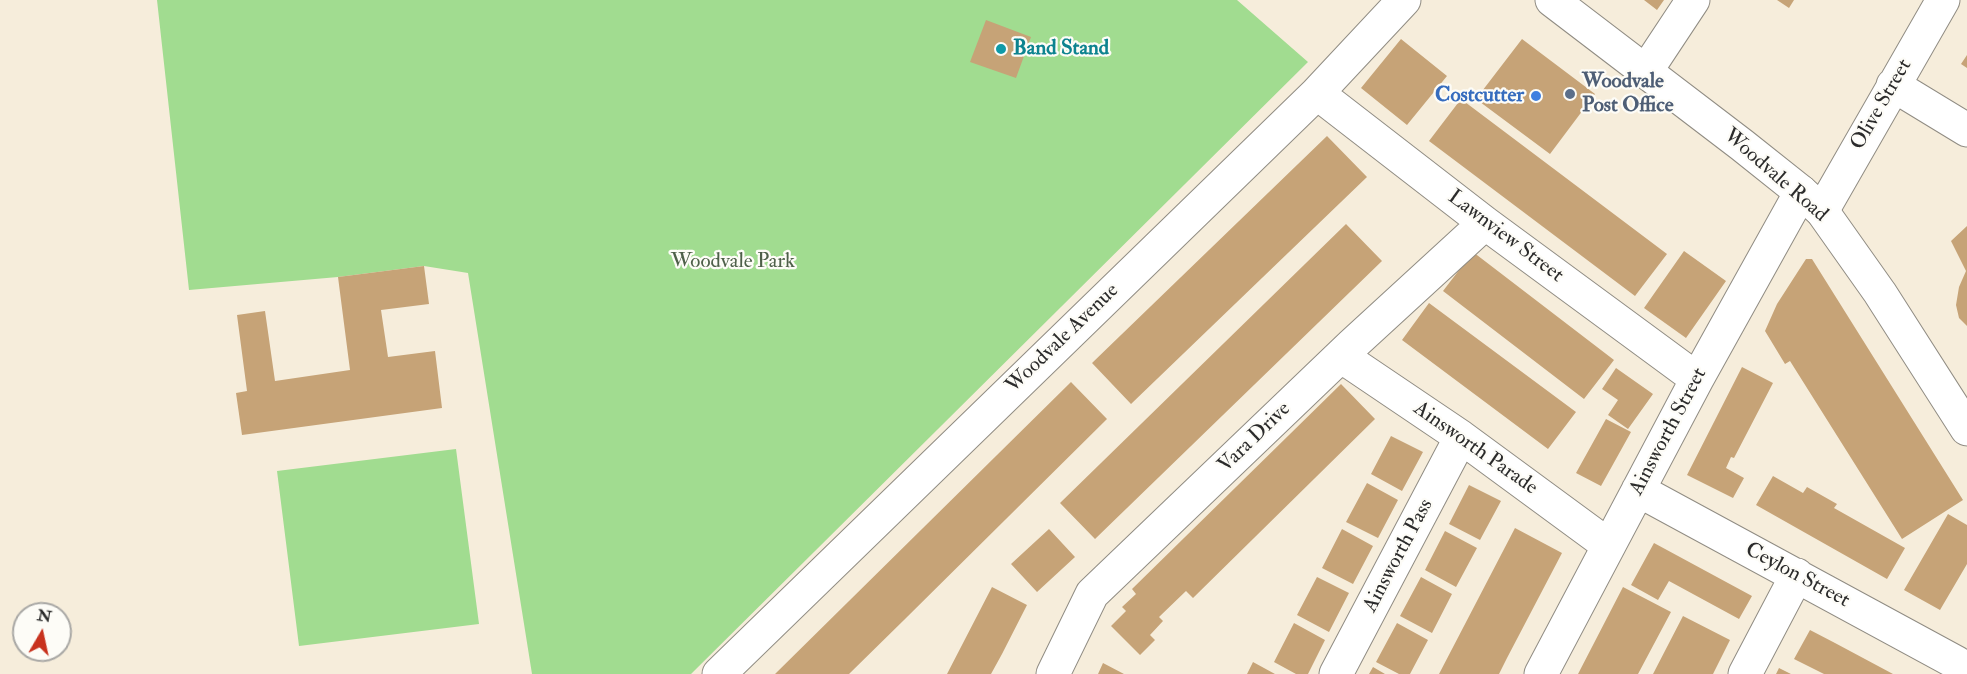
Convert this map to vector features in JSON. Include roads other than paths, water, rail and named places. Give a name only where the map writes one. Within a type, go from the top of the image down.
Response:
[{"type":"street","name":"Woodvale Avenue","points":[[719,674],[1317,93],[1404,0]]},
{"type":"street","name":"Woodvale Road","points":[[1552,0],[1811,201],[1880,293],[1967,429]]},
{"type":"street","points":[[1646,71],[1693,0]]},
{"type":"street","name":"Olive Street","points":[[1811,201],[1893,85],[1943,0]]},
{"type":"street","points":[[1893,85],[1967,130]]},
{"type":"street","name":"Lawnview Street","points":[[1317,93],[1485,223],[1697,379]]},
{"type":"street","name":"Ainsworth Street","points":[[1541,674],[1697,379],[1811,201]]},
{"type":"street","name":"Vara Drive","points":[[1053,674],[1092,594],[1341,356],[1485,223]]},
{"type":"street","name":"Ainsworth Parade","points":[[1341,356],[1461,437],[1608,545]]},
{"type":"street","name":"Ainsworth Pass","points":[[1336,674],[1461,437]]},
{"type":"street","name":"Ceylon Street","points":[[1638,490],[1958,660]]},
{"type":"street","points":[[1745,674],[1797,575]]},
{"type":"place","name":"Band Stand","points":[[1001,49]]},
{"type":"place","name":"Woodvale Post Office","points":[[1570,94]]},
{"type":"place","name":"Costcutter","points":[[1536,96]]},
{"type":"park label","name":"Woodvale Park","points":[[733,262]]}]
